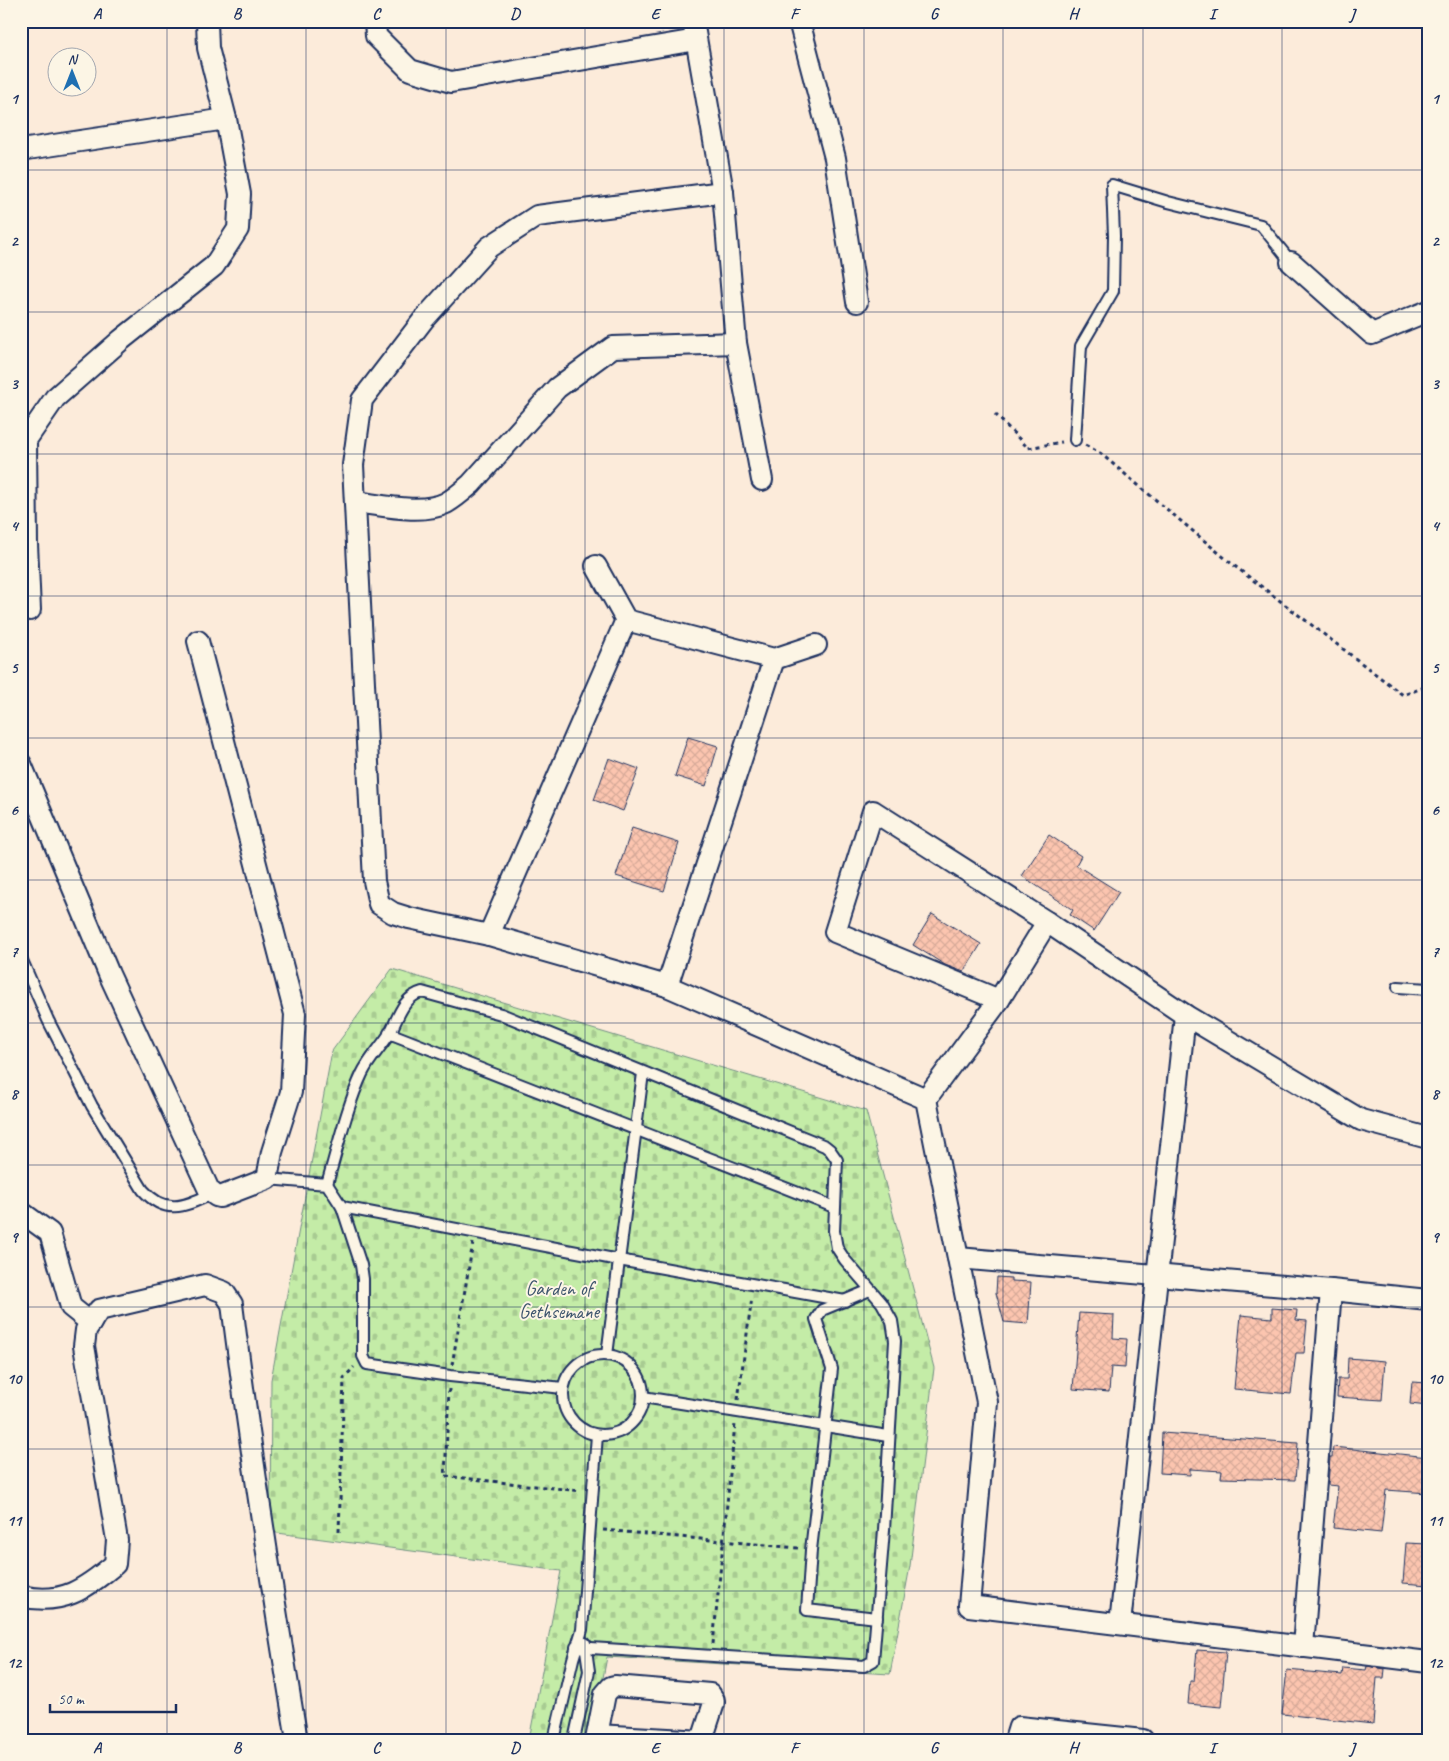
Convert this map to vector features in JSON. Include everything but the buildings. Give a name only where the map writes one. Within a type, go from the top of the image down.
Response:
[{"type":"street","points":[[30,610],[26,544],[26,440],[55,398],[121,340],[214,266],[238,229],[240,194],[226,119],[208,48],[207,21]]},
{"type":"street","points":[[375,21],[376,36],[410,70],[451,82],[695,30],[723,192],[736,343],[762,480]]},
{"type":"street","points":[[799,21],[835,158],[856,302]]},
{"type":"street","points":[[21,150],[226,119]]},
{"type":"street","points":[[723,192],[537,216],[488,247],[424,319],[362,400],[353,465],[374,881],[380,904],[393,913],[489,935],[667,986],[926,1100]]},
{"type":"street","points":[[1291,262],[1372,334],[1428,311]]},
{"type":"street","points":[[355,502],[418,509],[443,504],[450,500],[471,484],[557,388],[613,347],[736,343]]},
{"type":"street","points":[[596,566],[626,620],[774,659],[816,645]]},
{"type":"street","points":[[489,935],[626,620]]},
{"type":"street","points":[[21,764],[109,974],[212,1194],[220,1197],[225,1196],[267,1179],[272,1152],[291,1092],[294,1014],[198,641]]},
{"type":"street","points":[[667,986],[774,659]]},
{"type":"street","points":[[999,1000],[835,932],[873,811],[1047,922],[1185,1015],[1361,1120],[1428,1138]]},
{"type":"street","points":[[1047,922],[999,1000],[926,1100],[987,1402],[969,1606],[1428,1662]]},
{"type":"street","points":[[1120,1624],[1185,1015]]},
{"type":"street","points":[[21,1212],[50,1233],[71,1307],[91,1323]]},
{"type":"street","points":[[958,1258],[1157,1274],[1428,1300]]},
{"type":"street","points":[[21,1596],[35,1599],[57,1598],[75,1593],[88,1586],[115,1564],[117,1540],[84,1346],[86,1330],[100,1310],[205,1285],[224,1292],[232,1304],[244,1404],[297,1740]]},
{"type":"street","points":[[1303,1647],[1331,1290]]},
{"type":"street","points":[[596,1735],[605,1694],[611,1687],[615,1686],[710,1694],[714,1703],[703,1738]]},
{"type":"street","points":[[1015,1740],[1019,1726],[1143,1740]]},
{"type":"lane","points":[[1075,440],[1080,346],[1112,291],[1114,236],[1112,185],[1168,202],[1261,226],[1291,262]]},
{"type":"lane","points":[[21,958],[48,1020],[92,1106],[152,1200],[166,1206],[185,1206],[212,1194]]},
{"type":"lane","points":[[1398,987],[1428,989]]},
{"type":"lane","points":[[327,1184],[362,1074],[410,997],[415,994],[428,992],[500,1014],[830,1150],[837,1160],[834,1207],[834,1231],[837,1248],[882,1303],[892,1321],[895,1341],[895,1366],[888,1436],[873,1661],[864,1666],[581,1648]]},
{"type":"lane","points":[[389,1033],[834,1207]]},
{"type":"lane","points":[[606,1355],[643,1073]]},
{"type":"lane","points":[[267,1179],[327,1184]]},
{"type":"lane","points":[[327,1184],[342,1207],[361,1265],[363,1279],[364,1360],[372,1366],[563,1388]]},
{"type":"lane","points":[[342,1207],[845,1301]]},
{"type":"lane","points":[[870,1290],[822,1310],[816,1319],[832,1369],[811,1550],[807,1610],[877,1618]]},
{"type":"lane","points":[[606,1355],[621,1359],[633,1368],[641,1381],[643,1397],[640,1412],[630,1426],[614,1434],[597,1435],[581,1428],[568,1416],[563,1402],[563,1388],[568,1374],[578,1363],[591,1356],[606,1355]]},
{"type":"lane","points":[[643,1397],[888,1436]]},
{"type":"lane","points":[[554,1740],[581,1648],[597,1435]]},
{"type":"lane","points":[[574,1740],[589,1671],[581,1648]]},
{"type":"lane","points":[[596,1735],[703,1738]]},
{"type":"path","points":[[995,414],[1028,448],[1075,440],[1100,453],[1232,564],[1403,695],[1428,686]]},
{"type":"path","points":[[475,1233],[450,1376],[445,1476],[592,1492]]},
{"type":"path","points":[[712,1657],[737,1411],[754,1284]]},
{"type":"path","points":[[338,1532],[344,1378],[352,1368],[364,1360]]},
{"type":"path","points":[[590,1529],[811,1550]]},
{"type":"green space","name":"Garden of Gethsemane","points":[[392,969],[866,1111],[934,1368],[910,1566],[890,1674],[607,1657],[591,1740],[529,1740],[561,1571],[270,1532],[271,1380],[332,1051]]}]
